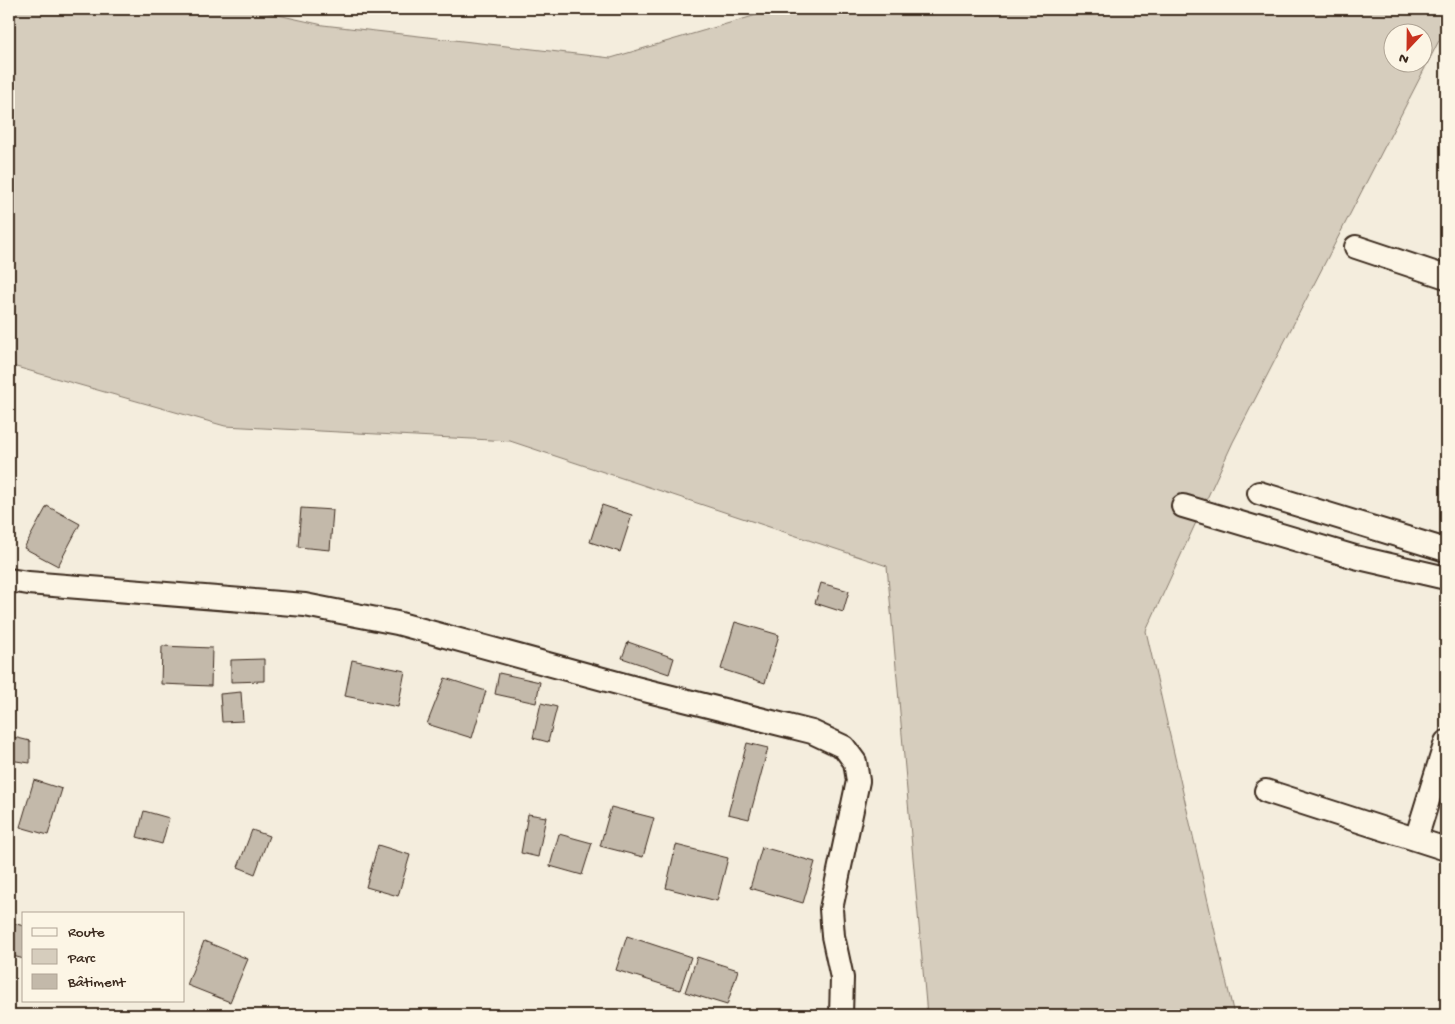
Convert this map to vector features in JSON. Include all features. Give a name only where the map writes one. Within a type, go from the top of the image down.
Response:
[{"type":"street","points":[[1356,247],[1446,277]]},
{"type":"street","points":[[1259,493],[1446,550]]},
{"type":"street","points":[[1183,506],[1355,558],[1446,578]]},
{"type":"street","points":[[9,580],[305,605],[397,623],[636,688],[812,732],[844,747],[855,762],[858,781],[831,909],[833,936],[842,978],[841,1015]]},
{"type":"street","points":[[1416,839],[1446,742]]},
{"type":"street","points":[[1266,791],[1446,850]]},
{"type":"green space","points":[[9,9],[251,9],[323,25],[611,58],[777,9],[1446,9],[1446,27],[1432,54],[1432,22],[1382,22],[1382,72],[1423,72],[1233,442],[1146,631],[1234,1015],[927,1015],[887,566],[510,441],[225,426],[9,365]]},
{"type":"building","points":[[602,505],[632,515],[620,552],[590,542]]},
{"type":"building","points":[[47,506],[80,524],[58,566],[24,548]]},
{"type":"building","points":[[301,508],[333,510],[330,550],[298,547]]},
{"type":"building","points":[[821,583],[849,591],[843,612],[815,603]]},
{"type":"building","points":[[735,622],[779,635],[765,683],[721,669]]},
{"type":"building","points":[[628,642],[674,658],[669,674],[622,658]]},
{"type":"building","points":[[162,646],[212,648],[211,686],[161,684]]},
{"type":"building","points":[[264,659],[264,681],[231,682],[231,660]]},
{"type":"building","points":[[352,660],[405,671],[398,707],[345,696]]},
{"type":"building","points":[[499,673],[540,682],[536,703],[495,694]]},
{"type":"building","points":[[445,678],[486,691],[472,738],[427,724]]},
{"type":"building","points":[[241,692],[243,721],[222,722],[220,694]]},
{"type":"building","points":[[541,703],[557,707],[548,742],[533,738]]},
{"type":"building","points":[[9,736],[30,741],[30,763],[9,760]]},
{"type":"building","points":[[747,743],[768,748],[749,819],[728,814]]},
{"type":"building","points":[[34,780],[62,789],[48,835],[20,827]]},
{"type":"building","points":[[611,807],[654,818],[643,857],[600,846]]},
{"type":"building","points":[[144,811],[169,818],[162,844],[137,837]]},
{"type":"building","points":[[528,814],[546,817],[538,857],[521,853]]},
{"type":"building","points":[[252,830],[269,836],[255,874],[238,867]]},
{"type":"building","points":[[559,834],[592,843],[582,875],[550,866]]},
{"type":"building","points":[[378,845],[410,855],[398,896],[366,887]]},
{"type":"building","points":[[676,845],[728,858],[717,901],[666,888]]},
{"type":"building","points":[[762,847],[815,862],[803,903],[750,888]]},
{"type":"building","points":[[9,922],[22,925],[22,958],[9,955]]},
{"type":"building","points":[[627,936],[691,957],[680,990],[616,970]]},
{"type":"building","points":[[204,941],[248,959],[230,1002],[187,985]]},
{"type":"building","points":[[697,957],[738,970],[727,1005],[685,992]]}]
